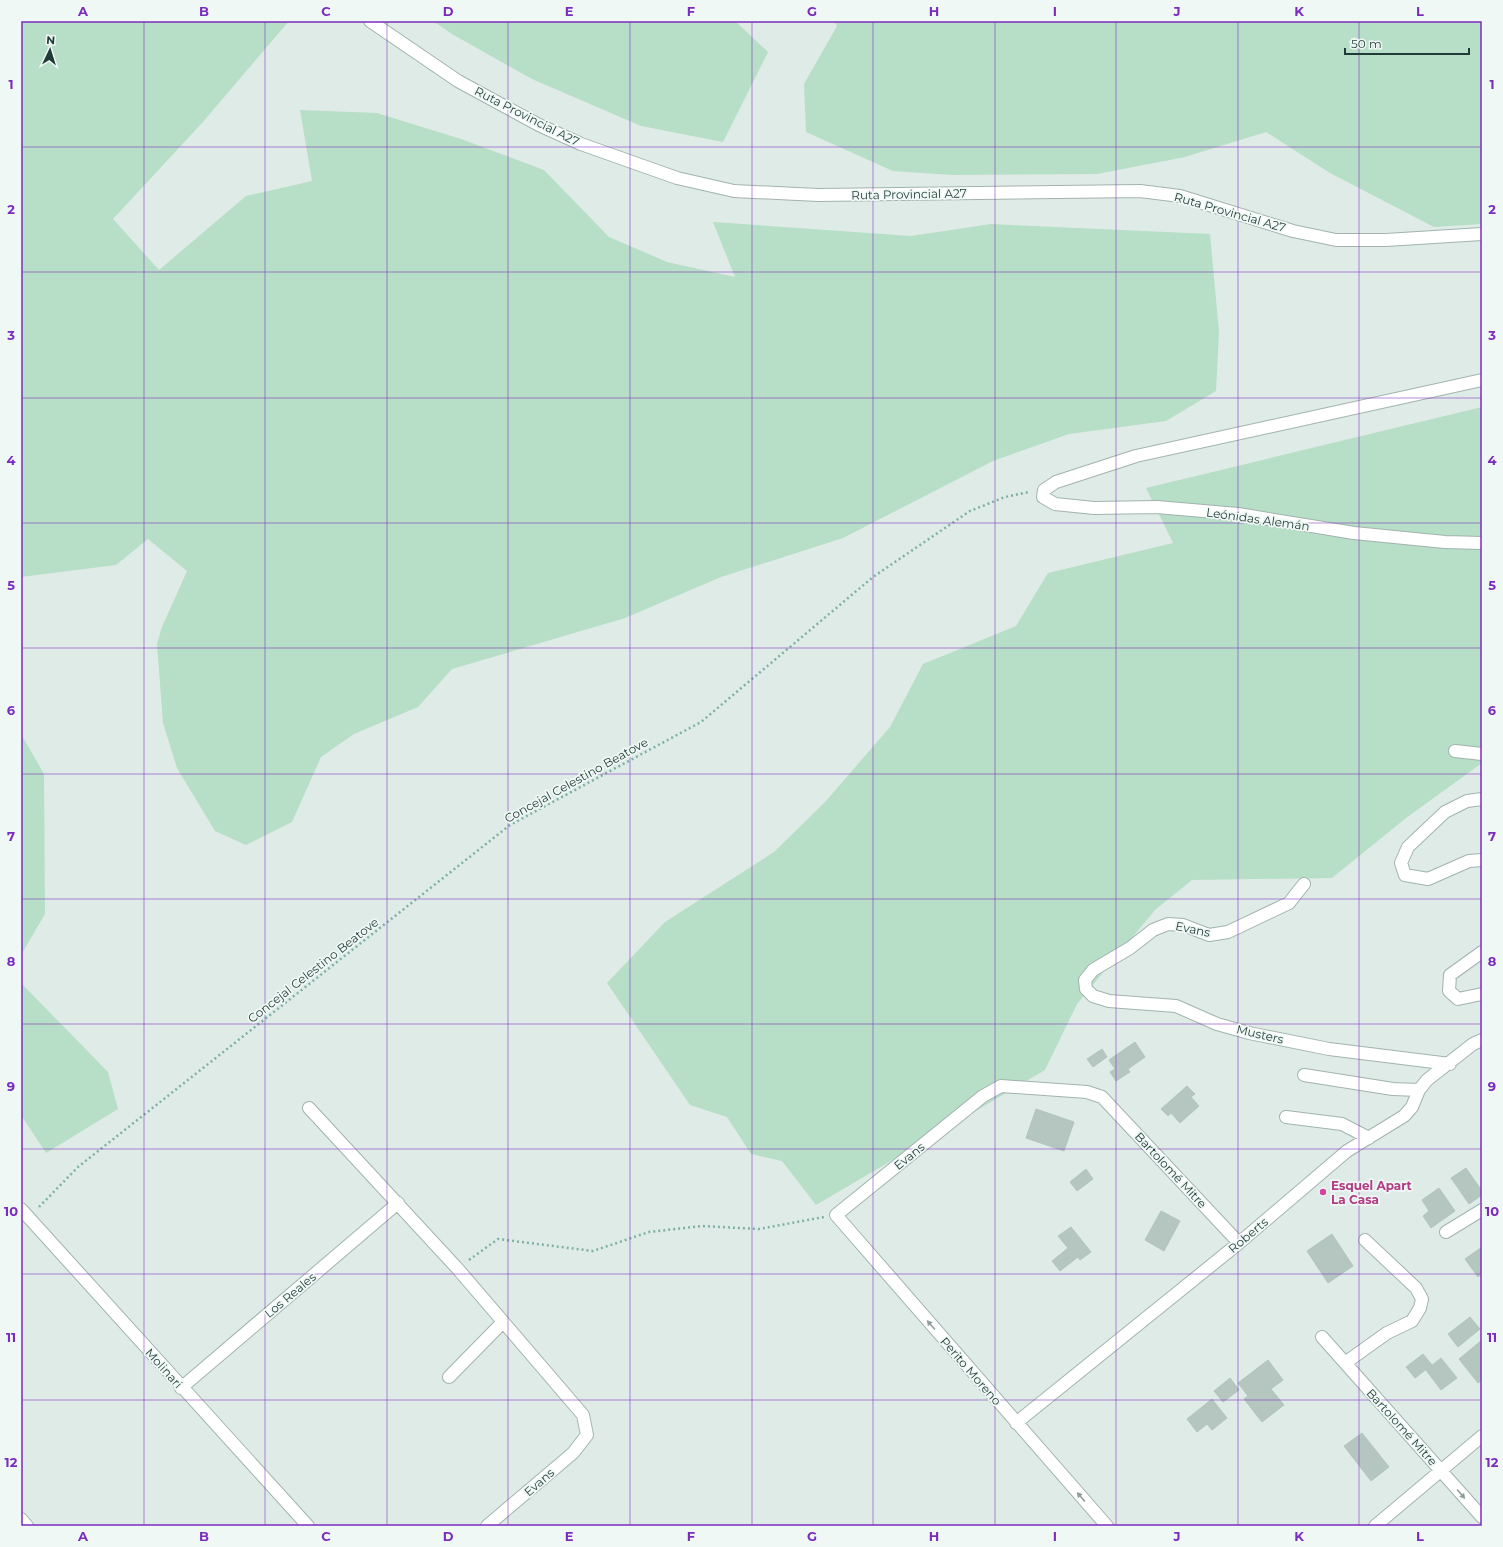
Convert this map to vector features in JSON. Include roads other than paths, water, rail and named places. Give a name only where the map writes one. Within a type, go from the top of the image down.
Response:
[{"type":"street","name":"Ruta Provincial A27","points":[[370,21],[458,82],[539,125],[581,144],[677,178],[734,191],[818,195],[1140,191],[1180,196],[1293,231],[1336,240],[1386,240],[1482,234]]},
{"type":"street","name":"Leónidas Alemán","points":[[1482,380],[1136,456],[1056,482],[1044,490],[1043,498],[1056,504],[1094,508],[1157,507],[1238,514],[1354,533],[1445,542],[1482,543]]},
{"type":"street","points":[[1455,751],[1482,754]]},
{"type":"street","points":[[1482,799],[1467,801],[1445,812],[1408,847],[1401,863],[1405,875],[1428,879],[1469,861],[1482,860]]},
{"type":"street","name":"Evans","points":[[1086,980],[1093,970],[1130,948],[1153,930],[1168,924],[1184,925],[1209,935],[1228,932],[1289,903],[1304,884]]},
{"type":"street","points":[[1482,952],[1450,975],[1449,991],[1458,998],[1482,994]]},
{"type":"street","name":"Musters","points":[[1086,980],[1086,989],[1093,996],[1109,1001],[1176,1006],[1223,1026],[1329,1049],[1450,1064]]},
{"type":"street","name":"Roberts","points":[[1016,1423],[1239,1243],[1347,1152],[1404,1116],[1412,1107],[1420,1090],[1427,1080],[1478,1042]]},
{"type":"street","points":[[1304,1076],[1393,1089],[1420,1090]]},
{"type":"street","name":"Evans","points":[[836,1215],[983,1096],[1001,1086],[1087,1092],[1102,1097]]},
{"type":"street","name":"Bartolomé Mitre","points":[[1102,1097],[1239,1243]]},
{"type":"street","points":[[309,1108],[398,1203],[504,1322],[449,1377]]},
{"type":"street","points":[[1286,1116],[1342,1124],[1369,1138]]},
{"type":"street","name":"Los Reales","points":[[181,1388],[398,1203]]},
{"type":"street","points":[[1446,1232],[1482,1210]]},
{"type":"street","name":"Molinari","points":[[25,1213],[181,1388],[308,1526]]},
{"type":"street","name":"Perito Moreno","points":[[836,1215],[1107,1526]]},
{"type":"street","points":[[1345,1363],[1387,1333],[1412,1321],[1420,1308],[1422,1299],[1416,1288],[1365,1240]]},
{"type":"street","name":"Evans","points":[[487,1526],[573,1453],[587,1435],[583,1415],[504,1322]]},
{"type":"street","name":"Bartolomé Mitre","points":[[1322,1337],[1482,1518]]},
{"type":"street","points":[[1375,1526],[1482,1436]]},
{"type":"street","points":[[21,1519],[27,1526]]},
{"type":"place","name":"Esquel Apart La Casa","points":[[1323,1192]]}]
